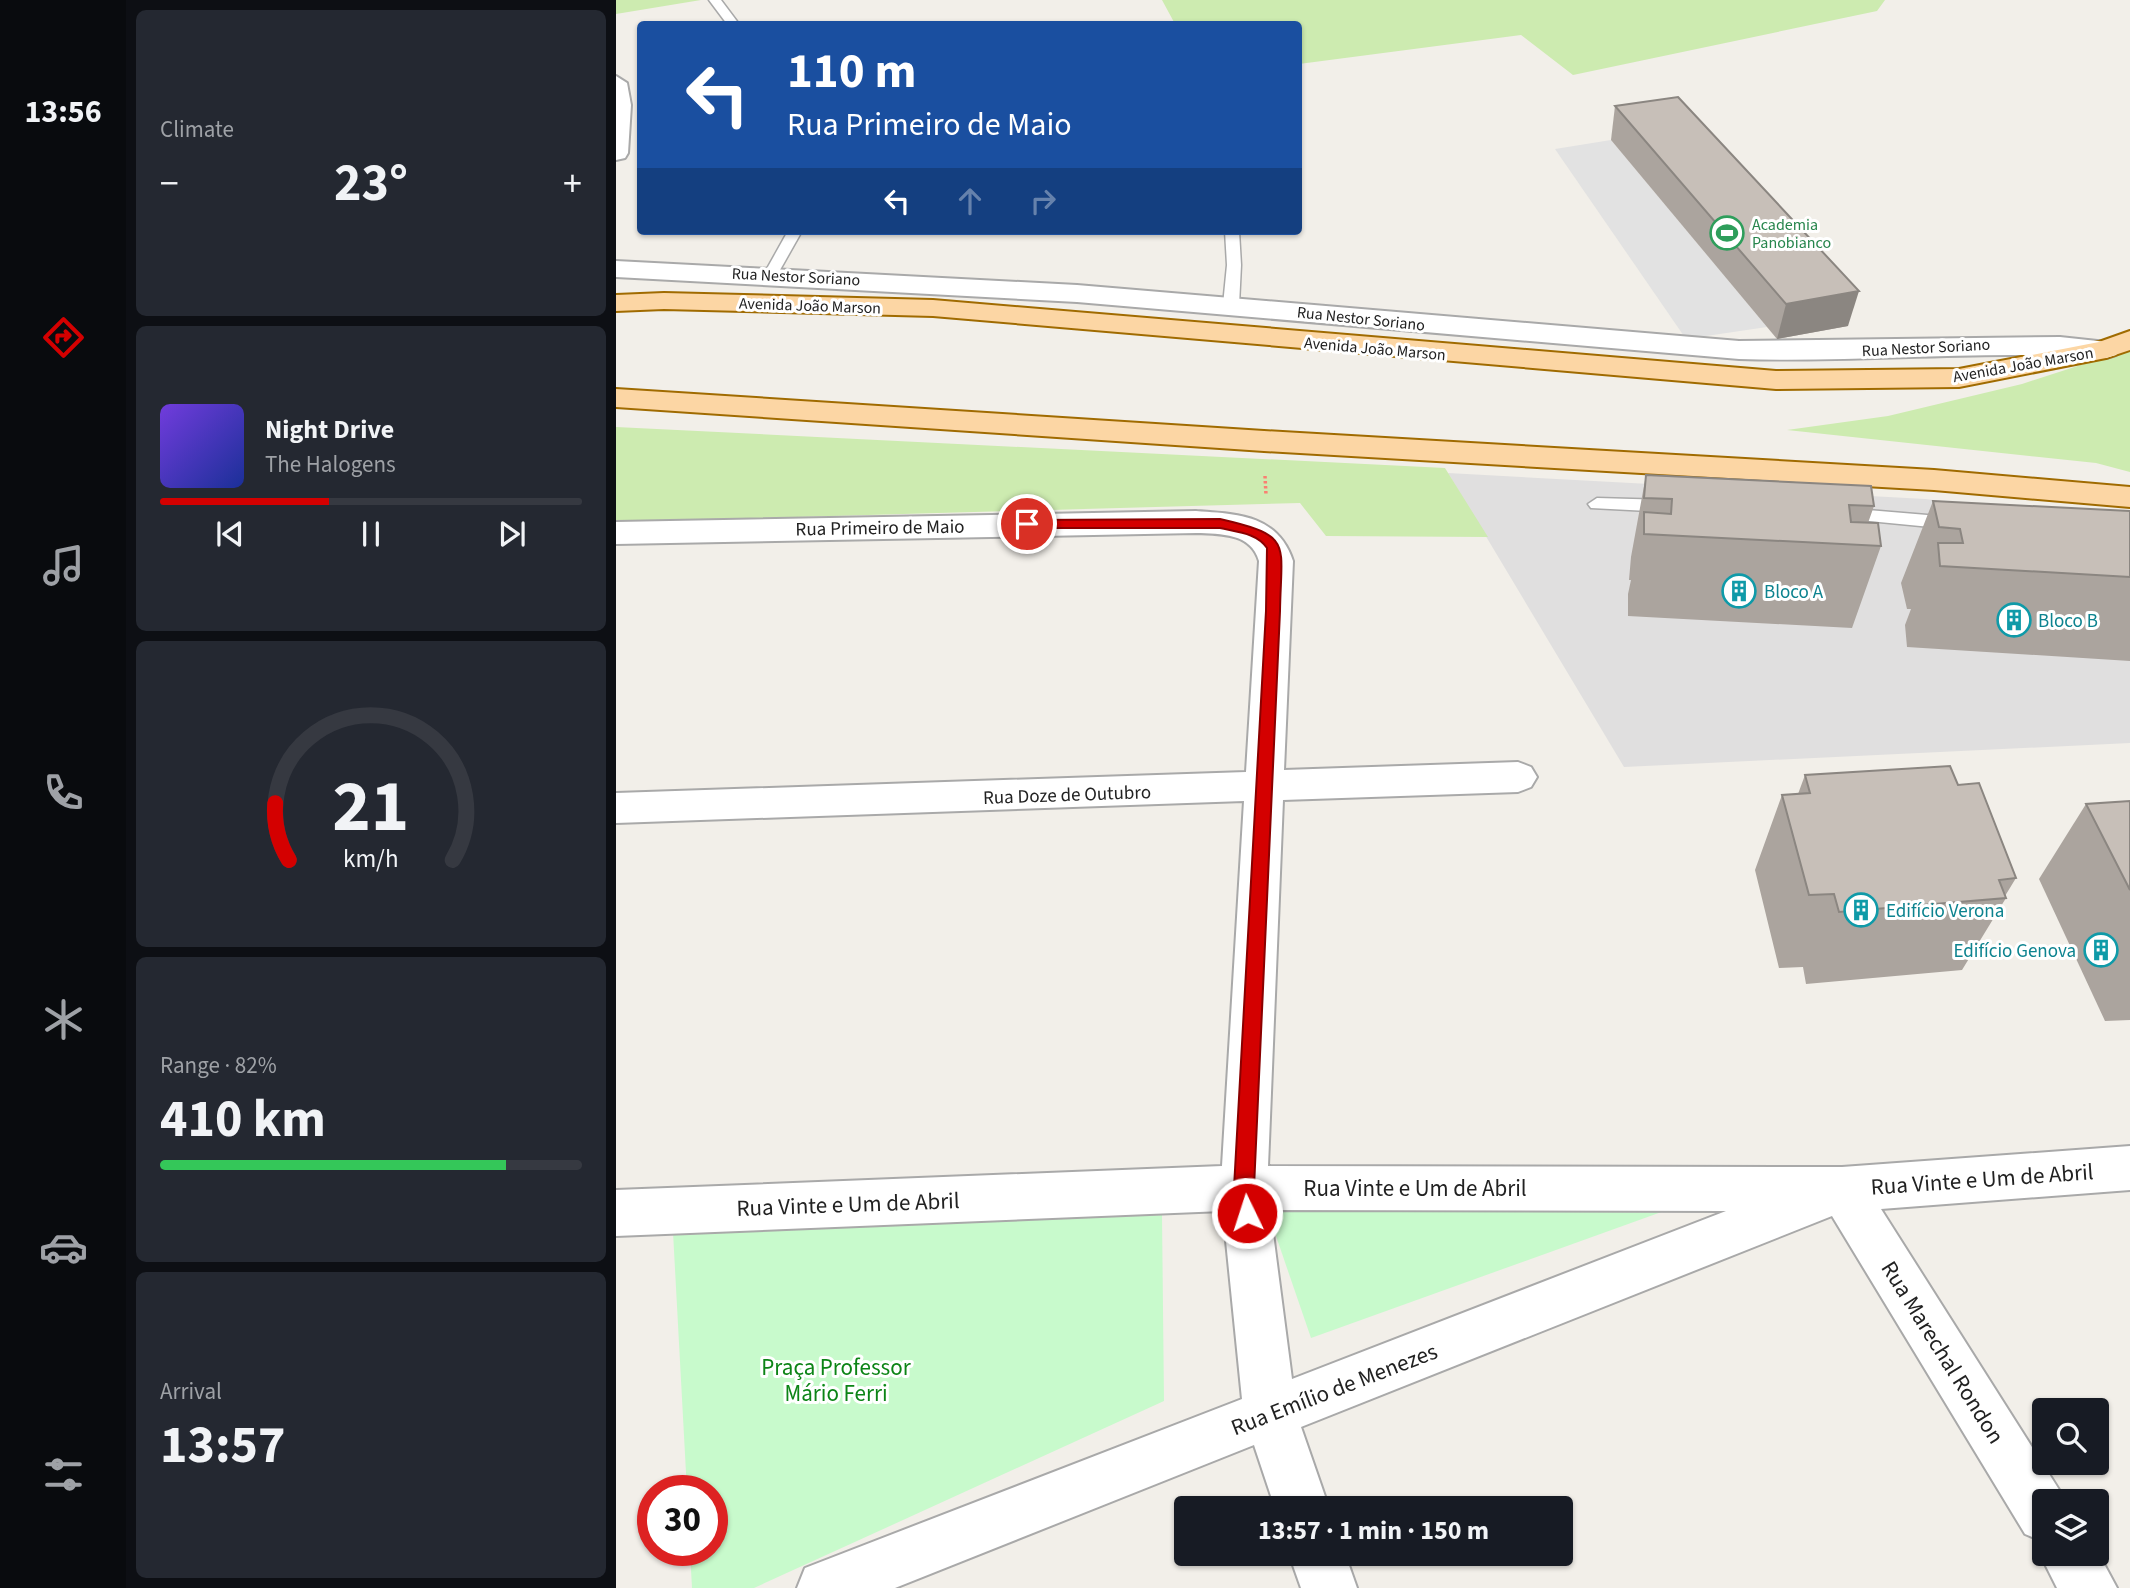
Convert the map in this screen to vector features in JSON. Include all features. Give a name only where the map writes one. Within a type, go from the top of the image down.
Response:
[{"type":"main road","name":"Avenida João Marson","points":[[616,303],[664,301],[933,308],[1776,380],[1959,377],[2118,344]]},
{"type":"main road","points":[[616,398],[1264,441],[1934,480],[2130,497]]},
{"type":"street","points":[[616,83],[619,140],[616,153]]},
{"type":"street","name":"Rua Nestor Soriano","points":[[616,269],[771,274],[1231,305],[1462,328],[1743,351],[1866,351],[2049,343],[2118,344]]},
{"type":"street","points":[[616,286],[664,301]]},
{"type":"street","name":"Rua Primeiro de Maio","points":[[616,533],[1196,522],[1243,528],[1267,538]]},
{"type":"street","points":[[1267,538],[1274,548],[1276,561],[1244,1188],[1270,1414],[1298,1496]]},
{"type":"street","name":"Rua Doze de Outubro","points":[[616,808],[1265,788],[1518,777]]},
{"type":"street","name":"Rua Vinte e Um de Abril","points":[[616,1213],[1244,1188],[1842,1189],[2130,1168]]},
{"type":"street","name":"Rua Emílio de Menezes","points":[[825,1588],[1842,1189]]},
{"type":"street","name":"Rua Marechal Rondon","points":[[1842,1189],[2032,1496]]},
{"type":"street","points":[[1321,1566],[1329,1588]]},
{"type":"street","points":[[2076,1566],[2090,1588]]},
{"type":"lane","points":[[715,0],[731,21]]},
{"type":"lane","points":[[771,274],[793,235]]},
{"type":"lane","points":[[1231,235],[1234,265],[1231,305]]},
{"type":"lane","points":[[1597,504],[1688,507]]},
{"type":"lane","points":[[1821,513],[1968,526]]},
{"type":"path","points":[[1264,441],[1267,538]]},
{"type":"shaded area","points":[[1611,140],[1767,327],[1686,339],[1555,149]]},
{"type":"shaded area","points":[[1448,473],[1925,499],[2076,517],[2130,529],[2130,743],[1624,767]]},
{"type":"green space","points":[[616,0],[701,0],[616,14]]},
{"type":"green space","points":[[1162,0],[1885,0],[1877,11],[1573,75],[1521,35],[1302,64],[1302,21],[1173,21]]},
{"type":"green space","points":[[2130,349],[2130,472],[2096,463],[1787,430],[1888,416],[2022,384]]},
{"type":"green space","points":[[616,427],[1445,468],[1488,537],[1326,536],[1300,503],[616,522]]},
{"type":"green space","points":[[1265,1204],[1667,1210],[1311,1338]]},
{"type":"green space","name":"Praça Professor Mário Ferri","points":[[1162,1215],[1164,1401],[754,1588],[692,1588],[691,1566],[728,1566],[728,1475],[686,1475],[673,1232]]},
{"type":"building","points":[[1678,97],[1859,291],[1786,304],[1615,106]]},
{"type":"building","points":[[1646,475],[1871,486],[1874,506],[1849,505],[1851,522],[1878,523],[1881,546],[1644,534],[1644,512],[1671,514],[1672,499],[1644,498]]},
{"type":"building","points":[[1933,501],[2130,511],[2130,577],[1940,566],[1938,543],[1963,543],[1960,529],[1939,527]]},
{"type":"building","points":[[1950,766],[1958,785],[1979,783],[2016,878],[1999,880],[2006,898],[1839,912],[1834,894],[1809,895],[1782,795],[1810,793],[1805,775]]},
{"type":"building","points":[[2130,801],[2130,890],[2086,804]]},
{"type":"place","name":"Academia Panobianco","points":[[1727,233]]},
{"type":"place","name":"Bloco A","points":[[1739,591]]},
{"type":"place","name":"Bloco B","points":[[2014,620]]},
{"type":"place","name":"Edifício Verona","points":[[1861,910]]},
{"type":"place","name":"Edifício Genova","points":[[2101,950]]},
{"type":"route","points":[[1027,524],[1220,524],[1254,531],[1267,538],[1274,548],[1276,561],[1244,1188],[1247,1213]]}]
